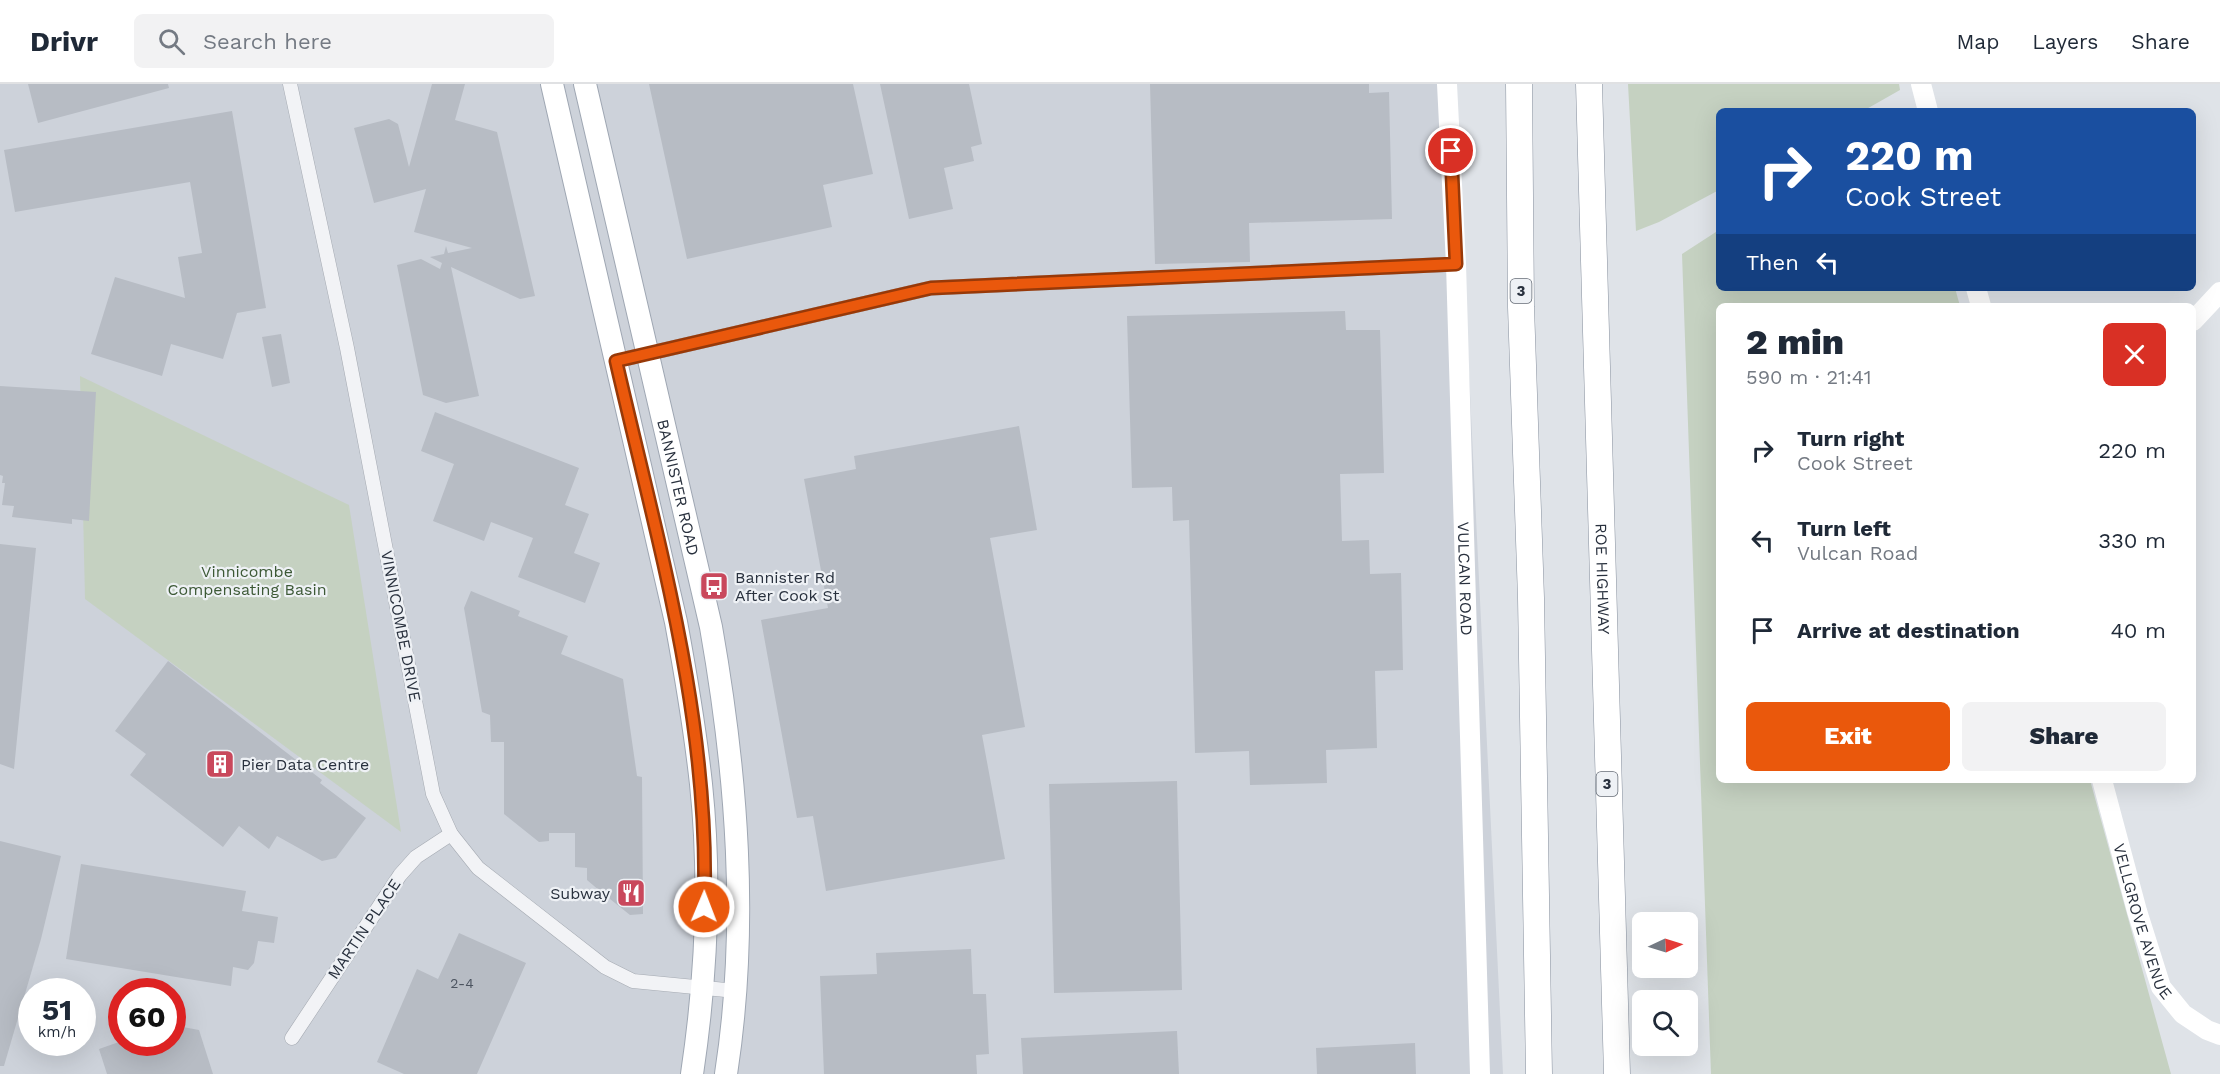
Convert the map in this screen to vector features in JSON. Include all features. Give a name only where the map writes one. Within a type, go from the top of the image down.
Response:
[{"type":"highway","name":"3","points":[[1519,84],[1521,307],[1531,598],[1539,1074]]},
{"type":"highway","name":"ROE HIGHWAY","points":[[1589,84],[1617,1074]]},
{"type":"main road","name":"BANNISTER ROAD","points":[[552,84],[676,622],[688,690],[701,785],[704,841],[701,988],[692,1074]]},
{"type":"main road","name":"BANNISTER ROAD","points":[[585,84],[711,627],[724,700],[734,780],[737,860],[736,991],[726,1074]]},
{"type":"street","name":"VINNICOMBE DRIVE","points":[[290,84],[349,360],[433,794],[450,834],[478,868],[605,967],[633,981],[736,991]]},
{"type":"street","name":"VULCAN ROAD","points":[[1447,84],[1456,264],[1480,1074]]},
{"type":"street","points":[[1921,84],[1927,108]]},
{"type":"street","points":[[616,361],[931,288],[1456,264]]},
{"type":"street","points":[[2196,318],[2220,292]]},
{"type":"street","name":"VELLGROVE AVENUE","points":[[2104,783],[2137,911],[2161,987],[2183,1014],[2207,1030],[2220,1035]]},
{"type":"street","name":"MARTIN PLACE","points":[[292,1038],[399,875],[416,857],[450,834]]},
{"type":"shaded area","points":[[0,84],[1455,84],[1503,1074],[0,1074]]},
{"type":"green space","points":[[1628,84],[1899,84],[1900,90],[1868,108],[1716,108],[1716,192],[1659,222],[1636,231]]},
{"type":"green space","points":[[1716,232],[1716,291],[1956,291],[1959,303],[1716,303],[1716,783],[2091,783],[2171,1074],[1711,1074],[1682,254]]},
{"type":"green space","name":"Vinnicombe Compensating Basin","points":[[80,376],[349,505],[401,832],[85,599]]},
{"type":"building","points":[[28,84],[168,84],[169,88],[38,123]]},
{"type":"building","points":[[432,84],[465,84],[455,120],[497,132],[535,296],[520,299],[451,267],[479,396],[446,403],[423,395],[397,265],[421,259],[440,269],[442,263],[430,257],[444,254],[446,246],[448,253],[472,248],[414,232],[426,189],[374,203],[354,128],[389,119],[398,124],[409,167]]},
{"type":"building","points":[[649,84],[853,84],[873,174],[823,185],[832,227],[687,259]]},
{"type":"building","points":[[880,84],[969,84],[982,144],[971,147],[974,161],[944,168],[953,209],[909,219]]},
{"type":"building","points":[[1150,84],[1369,84],[1369,93],[1389,92],[1392,219],[1249,223],[1250,262],[1155,264]]},
{"type":"building","points":[[232,111],[266,308],[237,313],[223,359],[171,344],[162,376],[91,354],[115,277],[185,298],[178,257],[202,253],[190,182],[15,212],[4,150]]},
{"type":"building","points":[[1345,311],[1346,330],[1380,330],[1384,473],[1340,474],[1342,541],[1369,540],[1370,574],[1401,573],[1403,670],[1375,671],[1377,748],[1326,750],[1327,783],[1250,785],[1249,751],[1195,753],[1189,520],[1173,521],[1172,487],[1132,488],[1127,316]]},
{"type":"building","points":[[281,334],[290,383],[272,387],[262,337]]},
{"type":"building","points":[[0,386],[96,392],[89,521],[72,519],[72,524],[12,517],[14,506],[2,505],[5,483],[2,483],[3,476],[0,475]]},
{"type":"building","points":[[435,412],[579,468],[565,505],[589,514],[574,553],[600,563],[585,603],[518,577],[533,538],[491,522],[484,541],[433,521],[454,464],[421,451]]},
{"type":"building","points":[[1019,426],[1037,530],[990,538],[1025,727],[982,735],[1005,859],[826,891],[813,816],[797,818],[761,620],[828,608],[804,479],[856,469],[854,456]]},
{"type":"building","points":[[0,544],[36,548],[14,769],[0,764]]},
{"type":"building","points":[[471,591],[520,611],[518,616],[568,636],[561,654],[623,679],[637,776],[642,777],[643,914],[630,915],[610,899],[610,890],[600,891],[587,880],[587,868],[575,867],[575,833],[549,833],[549,841],[539,842],[504,814],[504,742],[491,742],[490,715],[482,712],[464,608]]},
{"type":"building","name":"Pier Data Centre","points":[[168,661],[322,780],[320,783],[366,818],[336,858],[322,861],[277,836],[269,849],[239,826],[223,847],[130,775],[146,754],[115,731]]},
{"type":"building","points":[[1177,781],[1182,990],[1054,993],[1049,784]]},
{"type":"building","points":[[0,841],[61,856],[30,978],[18,978],[18,1018],[4,1066],[0,1066]]},
{"type":"building","points":[[81,864],[246,891],[242,911],[278,917],[274,943],[258,941],[254,963],[248,970],[233,967],[231,986],[66,959]]},
{"type":"building","points":[[459,933],[526,963],[477,1074],[404,1074],[377,1062],[417,969],[438,979]]},
{"type":"building","points":[[971,949],[973,994],[986,994],[989,1054],[976,1055],[977,1074],[824,1074],[820,976],[877,974],[876,953]]},
{"type":"building","points":[[186,1028],[199,1030],[213,1074],[107,1074],[99,1049],[108,1046],[108,1056],[186,1056]]},
{"type":"building","points":[[1177,1031],[1179,1074],[1023,1074],[1021,1038]]},
{"type":"building","points":[[1415,1043],[1416,1074],[1317,1074],[1316,1048]]},
{"type":"place","name":"Bannister Rd After Cook St","points":[[714,586]]},
{"type":"place","name":"Pier Data Centre","points":[[220,764]]},
{"type":"place","name":"Subway","points":[[631,893]]},
{"type":"route","points":[[704,907],[701,785],[688,690],[676,622],[616,361],[931,288],[1456,264],[1451,151]]}]
